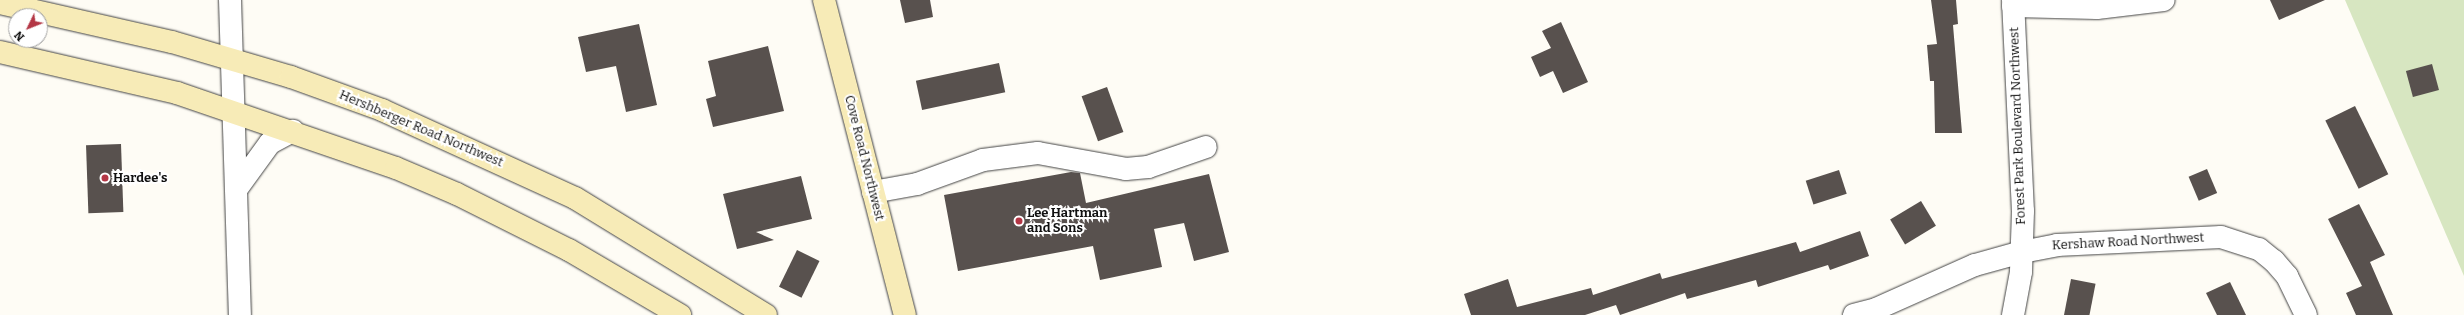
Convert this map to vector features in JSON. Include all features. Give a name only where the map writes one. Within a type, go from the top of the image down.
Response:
[{"type":"main road","name":"Cove Road Northwest","points":[[824,0],[905,315]]},
{"type":"main road","name":"Hershberger Road Northwest","points":[[0,3],[42,10],[232,60],[382,110],[470,148],[575,198],[766,315]]},
{"type":"main road","points":[[0,52],[104,74],[235,110],[294,131],[457,194],[569,250],[680,315]]},
{"type":"main road","points":[[888,315],[898,287]]},
{"type":"street","points":[[230,0],[238,187],[240,315]]},
{"type":"street","points":[[2013,3],[2097,8],[2164,0]]},
{"type":"street","name":"Forest Park Boulevard Northwest","points":[[2013,3],[2022,252],[2013,315]]},
{"type":"street","points":[[238,187],[270,143],[294,131]]},
{"type":"street","points":[[873,192],[917,184],[983,160],[1038,153],[1126,169],[1148,167],[1206,147]]},
{"type":"street","name":"Kershaw Road Northwest","points":[[1854,315],[1876,309],[1975,265],[2022,252],[2064,244],[2221,237],[2240,241],[2274,261],[2287,276],[2306,315]]},
{"type":"green space","points":[[2345,0],[2464,0],[2464,276]]},
{"type":"building","points":[[900,0],[930,0],[933,17],[905,23]]},
{"type":"building","points":[[1931,0],[1956,0],[1958,24],[1953,25],[1962,133],[1935,133],[1934,81],[1930,81],[1927,45],[1937,44]]},
{"type":"building","points":[[2270,0],[2325,0],[2279,20]]},
{"type":"building","points":[[1561,22],[1588,82],[1563,93],[1553,71],[1540,77],[1531,57],[1551,48],[1542,31]]},
{"type":"building","points":[[639,24],[657,105],[626,112],[616,66],[586,72],[578,37]]},
{"type":"building","points":[[768,46],[784,111],[713,127],[706,99],[716,96],[708,61]]},
{"type":"building","points":[[999,63],[1005,92],[922,110],[916,81]]},
{"type":"building","points":[[2432,64],[2439,90],[2413,97],[2406,71]]},
{"type":"building","points":[[1107,87],[1123,132],[1098,141],[1082,96]]},
{"type":"building","points":[[2355,106],[2388,174],[2359,189],[2325,120]]},
{"type":"building","name":"Hardee's","points":[[121,144],[123,212],[88,213],[86,145]]},
{"type":"building","points":[[2207,169],[2217,193],[2199,201],[2189,177]]},
{"type":"building","points":[[1839,170],[1847,194],[1813,205],[1806,181]]},
{"type":"building","points":[[1071,172],[1080,173],[1086,203],[1209,174],[1229,252],[1194,261],[1184,223],[1154,229],[1162,267],[1100,280],[1093,246],[958,271],[944,195]]},
{"type":"building","points":[[801,176],[812,219],[756,232],[774,240],[737,249],[723,194]]},
{"type":"building","points":[[1921,201],[1936,226],[1905,244],[1890,220]]},
{"type":"building","points":[[2359,204],[2385,255],[2370,262],[2393,315],[2356,315],[2346,293],[2362,286],[2328,219]]},
{"type":"building","points":[[1860,231],[1869,256],[1830,270],[1828,265],[1758,287],[1756,280],[1687,299],[1685,293],[1620,315],[1616,305],[1585,315],[1471,315],[1464,294],[1508,279],[1517,307],[1591,288],[1593,295],[1660,273],[1662,279],[1796,242],[1800,252]]},
{"type":"building","points":[[797,250],[819,261],[801,298],[779,287]]},
{"type":"building","points":[[2071,279],[2096,284],[2089,315],[2064,315]]},
{"type":"building","points":[[2230,282],[2246,315],[2217,315],[2206,293]]},
{"type":"place","name":"Hardee's","points":[[105,178]]},
{"type":"place","name":"Lee Hartman and Sons","points":[[1019,221]]}]
